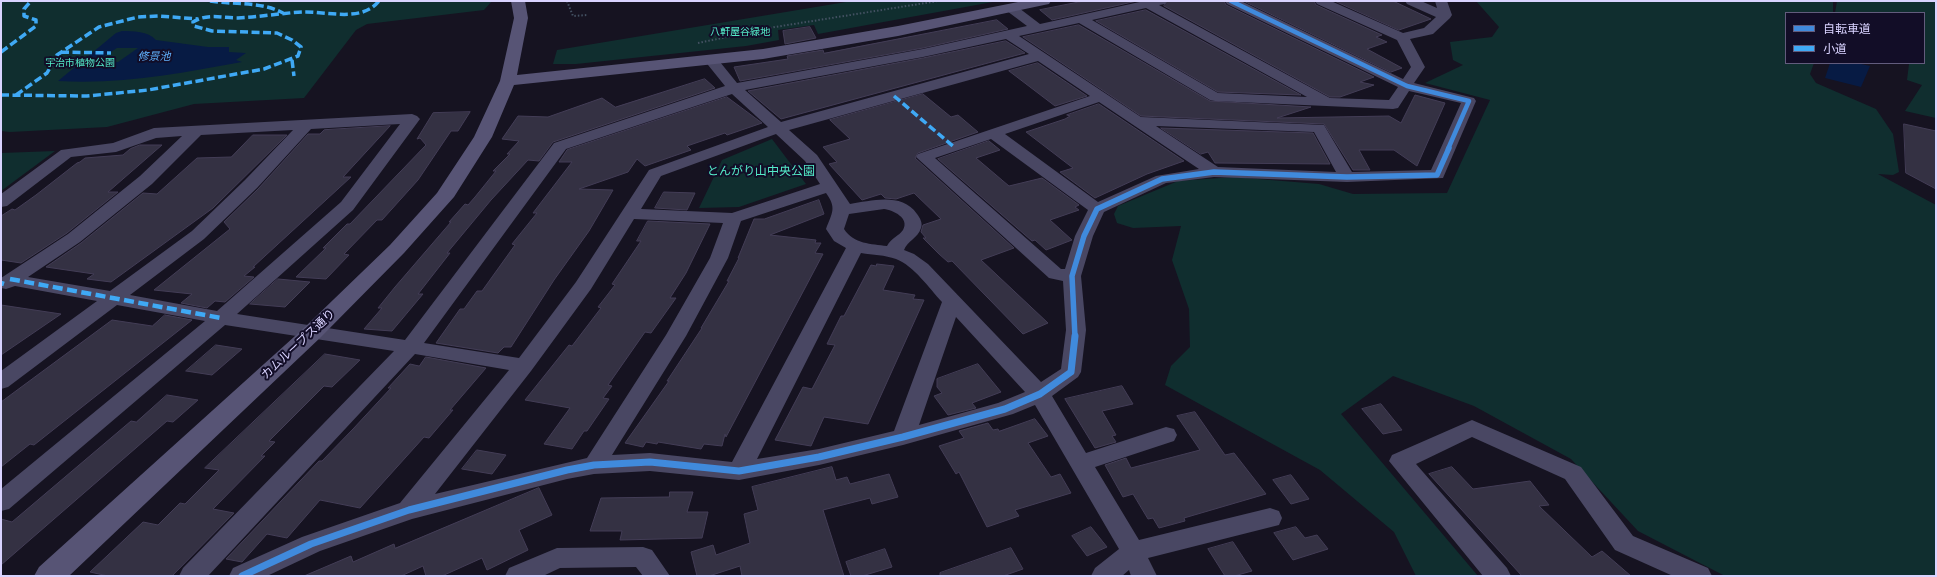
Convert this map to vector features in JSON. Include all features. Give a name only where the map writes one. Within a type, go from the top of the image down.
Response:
[{"type":"street","name":"カムループス通り","points":[[49,576],[313,332],[398,249],[444,196],[483,137],[508,81],[521,18],[518,1]]},
{"type":"street","points":[[508,81],[763,54],[898,31],[1044,1]]},
{"type":"street","points":[[242,576],[311,544],[409,510],[594,465],[650,462],[739,471],[819,458],[1005,409],[1040,394],[1071,372],[1076,330],[1072,276],[1084,236],[1097,209],[1162,179],[1214,172],[1347,177],[1437,175],[1469,101],[1407,86],[1231,1]]},
{"type":"street","points":[[1321,1],[1402,37],[1428,31],[1445,16]]},
{"type":"street","points":[[1411,1],[1445,16]]},
{"type":"street","points":[[1441,1],[1445,16]]},
{"type":"street","points":[[192,576],[410,347],[560,146],[734,88],[832,71],[1009,35],[1154,2],[1329,102]]},
{"type":"street","points":[[1011,8],[1037,28]]},
{"type":"street","points":[[1080,18],[1215,98],[1393,105],[1407,86],[1418,66],[1402,37]]},
{"type":"street","points":[[1009,35],[1214,172]]},
{"type":"street","points":[[409,510],[524,366],[584,285],[655,173],[778,128],[1039,56]]},
{"type":"street","points":[[710,60],[734,88],[811,158],[841,202],[842,209],[835,230],[838,236],[845,242],[856,246],[906,256],[921,268],[1040,394],[1133,552],[1144,576]]},
{"type":"street","points":[[1072,276],[1056,274],[924,157],[1100,97]]},
{"type":"street","points":[[1,202],[67,153],[116,147],[154,133],[412,119],[347,206],[221,318],[1,502]]},
{"type":"street","points":[[1137,121],[1319,128],[1347,177]]},
{"type":"street","points":[[1,382],[198,235],[251,184],[306,125]]},
{"type":"street","points":[[4,283],[74,238],[146,180],[196,131]]},
{"type":"street","points":[[993,133],[1097,209]]},
{"type":"street","points":[[629,214],[732,218],[831,186]]},
{"type":"street","points":[[842,209],[852,209],[873,204],[885,205],[906,212],[911,218],[913,225],[910,232],[898,244],[894,253]]},
{"type":"street","points":[[594,465],[676,336],[719,258],[732,218]]},
{"type":"street","points":[[739,471],[856,246]]},
{"type":"street","points":[[4,283],[115,298],[221,318],[524,366]]},
{"type":"street","points":[[903,437],[952,301]]},
{"type":"street","points":[[1498,576],[1400,461],[1472,428],[1573,473],[1624,543],[1699,576]]},
{"type":"street","points":[[1080,463],[1166,435]]},
{"type":"street","points":[[1104,576],[1133,552],[1270,518]]},
{"type":"street","points":[[518,576],[557,558],[644,556],[657,576]]},
{"type":"path","points":[[567,1],[573,16],[587,15]]},
{"type":"path","points":[[698,43],[775,27],[938,1]]},
{"type":"green space","name":"宇治市植物公園","points":[[1,1],[492,1],[484,10],[367,24],[356,30],[304,98],[194,104],[107,127],[10,132],[1,131]]},
{"type":"green space","name":"八軒屋谷緑地","points":[[852,1],[998,1],[818,34],[814,25],[778,30],[779,40],[746,46],[576,64],[553,64],[557,50]]},
{"type":"green space","points":[[1476,1],[1833,1],[1833,12],[1785,12],[1785,64],[1814,64],[1810,74],[1816,83],[1876,109],[1893,134],[1899,172],[1893,175],[1878,174],[1936,205],[1936,576],[1725,576],[1638,531],[1571,459],[1474,406],[1393,376],[1341,414],[1478,576],[1416,576],[1394,532],[1320,470],[1165,385],[1171,366],[1190,347],[1189,309],[1172,260],[1181,226],[1133,228],[1117,223],[1114,214],[1118,206],[1178,181],[1234,177],[1319,184],[1353,194],[1447,193],[1490,100],[1425,83],[1463,65],[1453,60],[1450,42],[1492,37],[1499,27]]},
{"type":"green space","points":[[1837,1],[1936,1],[1936,118],[1905,111],[1922,85],[1907,80],[1909,64],[1925,64],[1925,12],[1835,12]]},
{"type":"green space","name":"とんがり山中央公園","points":[[772,139],[806,184],[739,207],[699,208],[722,160]]},
{"type":"green space","points":[[55,151],[1,191],[1,153]]},
{"type":"water","name":"修景池","points":[[122,31],[140,32],[153,37],[156,40],[208,47],[229,47],[229,52],[246,53],[236,60],[242,62],[174,74],[128,80],[81,82],[58,81],[116,33]],"holes":[[[117,48],[138,48],[118,62],[97,61]]]},
{"type":"water","points":[[1830,64],[1861,64],[1870,66],[1861,87],[1825,78]]},
{"type":"building","points":[[1084,1],[1137,1],[1052,20],[1040,10]]},
{"type":"building","points":[[1168,1],[1224,1],[1226,5],[1374,77],[1360,82],[1374,85],[1340,97],[1330,97],[1164,6]]},
{"type":"building","points":[[1244,1],[1314,1],[1316,5],[1382,35],[1376,37],[1387,42],[1367,49],[1402,68],[1391,72]]},
{"type":"building","points":[[1335,1],[1393,1],[1431,19],[1399,30]]},
{"type":"building","points":[[1146,10],[1301,95],[1218,92],[1096,21]]},
{"type":"building","points":[[997,20],[1008,29],[923,48],[740,81],[734,67],[788,59],[787,56],[823,50],[824,53]]},
{"type":"building","points":[[1079,25],[1210,101],[1311,107],[1277,118],[1389,116],[1401,123],[1415,95],[1445,103],[1417,166],[1394,150],[1359,150],[1370,170],[1353,170],[1324,124],[1141,116],[1023,37]]},
{"type":"building","points":[[810,27],[816,38],[785,44],[783,31]]},
{"type":"building","points":[[1006,41],[1025,53],[781,119],[748,91],[923,58]]},
{"type":"building","points":[[1038,63],[1087,96],[1055,106],[1009,71]]},
{"type":"building","points":[[705,79],[715,88],[553,142],[539,161],[528,160],[491,200],[447,253],[450,253],[418,294],[423,294],[392,331],[364,329],[382,308],[378,308],[451,222],[449,222],[465,204],[468,205],[496,171],[493,171],[510,154],[507,154],[519,141],[502,139],[518,116],[548,117],[602,98],[615,107]]},
{"type":"building","points":[[923,94],[951,117],[958,115],[978,132],[918,153],[915,158],[1014,248],[981,260],[1048,323],[1023,334],[952,261],[948,262],[939,254],[923,238],[926,238],[921,232],[923,225],[941,219],[914,193],[896,199],[885,198],[881,194],[862,200],[829,164],[837,162],[823,147],[850,139],[830,120]]},
{"type":"building","points":[[727,97],[762,123],[727,135],[725,133],[687,146],[691,150],[645,166],[637,159],[628,172],[579,189],[613,190],[589,231],[554,280],[511,347],[504,347],[498,353],[436,343],[460,309],[464,309],[477,291],[482,291],[515,245],[512,244],[537,213],[533,213],[572,162],[559,162],[567,150]]},
{"type":"building","points":[[1099,104],[1184,161],[1147,174],[1095,198],[1060,172],[1073,168],[1026,132],[1065,119],[1070,116],[1067,115]]},
{"type":"building","points":[[470,112],[458,131],[451,131],[418,180],[382,220],[377,220],[344,254],[349,255],[326,279],[296,277],[326,248],[323,248],[347,224],[350,224],[426,145],[420,138],[417,139],[433,113]]},
{"type":"building","points":[[1904,124],[1936,131],[1936,189],[1906,173]]},
{"type":"building","points":[[390,126],[343,177],[351,177],[253,267],[255,267],[244,276],[254,277],[225,302],[215,301],[207,308],[181,303],[192,294],[154,290],[230,229],[224,222],[258,189],[308,134],[320,134],[324,130]]},
{"type":"building","points":[[1161,128],[1313,133],[1330,164],[1215,163],[1208,152],[1201,154]]},
{"type":"building","points":[[253,135],[287,135],[213,208],[111,282],[87,279],[94,274],[46,267],[81,243],[143,193],[157,194],[197,158],[231,157]]},
{"type":"building","points":[[989,141],[1000,150],[976,158],[1009,186],[1042,178],[1079,205],[1075,207],[1079,210],[1050,220],[1072,240],[1046,250],[1035,240],[1032,241],[938,159]]},
{"type":"building","points":[[140,145],[162,145],[108,192],[118,192],[67,233],[21,263],[1,260],[1,216],[12,209],[15,210],[85,158],[123,155],[130,149]]},
{"type":"building","points":[[664,192],[695,193],[687,210],[655,208]]},
{"type":"building","points":[[819,200],[824,214],[770,235],[816,240],[815,243],[821,243],[815,253],[823,254],[726,437],[725,434],[722,446],[704,444],[701,449],[658,442],[657,444],[646,442],[643,447],[625,443],[669,381],[667,381],[702,328],[729,281],[727,281],[739,258],[754,219],[764,219]]},
{"type":"building","points":[[648,221],[710,224],[686,273],[670,298],[676,298],[651,333],[645,332],[608,385],[612,386],[603,398],[609,399],[587,431],[584,431],[572,449],[544,444],[570,408],[525,400],[569,345],[572,346],[601,308],[598,307],[615,285],[612,284],[641,241],[637,241]]},
{"type":"building","points":[[877,264],[894,266],[883,290],[915,295],[913,299],[924,300],[868,424],[824,417],[811,446],[775,440],[803,387],[812,389],[835,345],[827,344],[841,316],[844,316],[871,265],[876,266]]},
{"type":"building","points":[[278,279],[310,282],[285,307],[250,304]]},
{"type":"building","points":[[1,305],[61,314],[1,355]]},
{"type":"building","points":[[165,315],[192,320],[34,445],[30,444],[1,467],[1,402],[112,320],[152,326]]},
{"type":"building","points":[[216,345],[242,349],[212,375],[186,371]]},
{"type":"building","points":[[325,354],[360,360],[332,387],[324,386],[269,441],[275,442],[261,456],[265,456],[213,509],[234,513],[172,576],[108,576],[90,572],[143,522],[158,525],[180,503],[185,504],[219,470],[205,468]]},
{"type":"building","points":[[426,357],[486,368],[450,410],[453,410],[429,438],[424,437],[360,508],[320,500],[287,538],[267,534],[242,562],[226,559],[319,461],[322,461],[353,429],[391,388],[388,388],[410,364],[419,366]]},
{"type":"building","points":[[978,364],[1001,392],[972,403],[976,408],[948,415],[934,396],[942,393],[937,387],[937,379]]},
{"type":"building","points":[[1122,386],[1133,404],[1102,411],[1116,435],[1112,436],[1116,442],[1095,448],[1065,399]]},
{"type":"building","points":[[167,395],[198,400],[173,422],[167,421],[1,565],[1,519],[12,522],[131,421],[136,422]]},
{"type":"building","points":[[1381,404],[1402,430],[1383,434],[1362,409]]},
{"type":"building","points":[[1195,412],[1225,455],[1234,453],[1266,494],[1184,518],[1185,521],[1159,528],[1153,518],[1148,519],[1133,494],[1123,497],[1105,465],[1126,458],[1131,468],[1200,450],[1177,416]]},
{"type":"building","points":[[1035,419],[1048,436],[1028,443],[1051,477],[1060,474],[1071,493],[1015,510],[1019,516],[987,527],[959,472],[956,474],[939,446],[964,438],[959,431],[988,423],[993,430],[998,429],[999,431]]},
{"type":"building","points":[[477,450],[506,455],[492,474],[462,469]]},
{"type":"building","points":[[832,467],[836,480],[847,477],[850,484],[889,474],[898,497],[872,504],[870,498],[823,510],[844,576],[742,576],[740,566],[709,576],[697,576],[691,552],[713,545],[716,555],[750,543],[744,514],[758,510],[752,487]]},
{"type":"building","points":[[1452,467],[1473,489],[1530,481],[1549,505],[1539,506],[1592,557],[1602,551],[1631,576],[1522,576],[1429,474]]},
{"type":"building","points":[[1291,475],[1309,499],[1291,504],[1273,480]]},
{"type":"building","points":[[539,488],[552,515],[519,530],[528,550],[487,570],[482,558],[442,576],[426,576],[423,566],[401,576],[304,576],[351,556],[353,562],[394,544],[395,548]]},
{"type":"building","points":[[670,492],[693,492],[687,512],[708,512],[702,538],[620,540],[622,531],[590,531],[601,498],[669,497]]},
{"type":"building","points":[[1091,527],[1107,547],[1087,556],[1072,536]]},
{"type":"building","points":[[1296,527],[1305,538],[1317,535],[1328,549],[1293,560],[1274,533]]},
{"type":"building","points":[[1233,542],[1252,571],[1234,576],[1225,576],[1208,549]]},
{"type":"building","points":[[1011,548],[1023,569],[1003,576],[940,576],[940,573]]},
{"type":"building","points":[[885,549],[892,567],[862,576],[851,576],[846,562]]},
{"type":"marked path","points":[[1,52],[36,26],[36,20],[24,16],[24,9],[31,1]]},
{"type":"marked path","points":[[210,1],[266,6],[283,13]]},
{"type":"marked path","points":[[1,95],[74,96],[131,92],[180,85],[264,69],[298,56],[301,47],[292,40],[277,33],[212,31],[194,26],[193,22],[201,17],[238,18],[304,12],[346,15],[374,7],[379,1]]},
{"type":"marked path","points":[[16,95],[47,73],[57,55],[99,27],[138,17],[158,16],[198,19]]},
{"type":"marked path","points":[[61,52],[111,53]]},
{"type":"marked path","points":[[292,60],[294,76]]},
{"type":"marked path","points":[[894,96],[954,147]]},
{"type":"marked path","points":[[10,279],[221,318]]},
{"type":"cycle path","points":[[242,576],[311,544],[409,510],[567,470],[594,465],[650,462],[739,471],[819,457],[903,437],[1005,409],[1040,394],[1071,372],[1076,330],[1072,276],[1084,236],[1097,209],[1162,179],[1214,172],[1347,177],[1437,175],[1469,101],[1407,86],[1231,1]]}]
